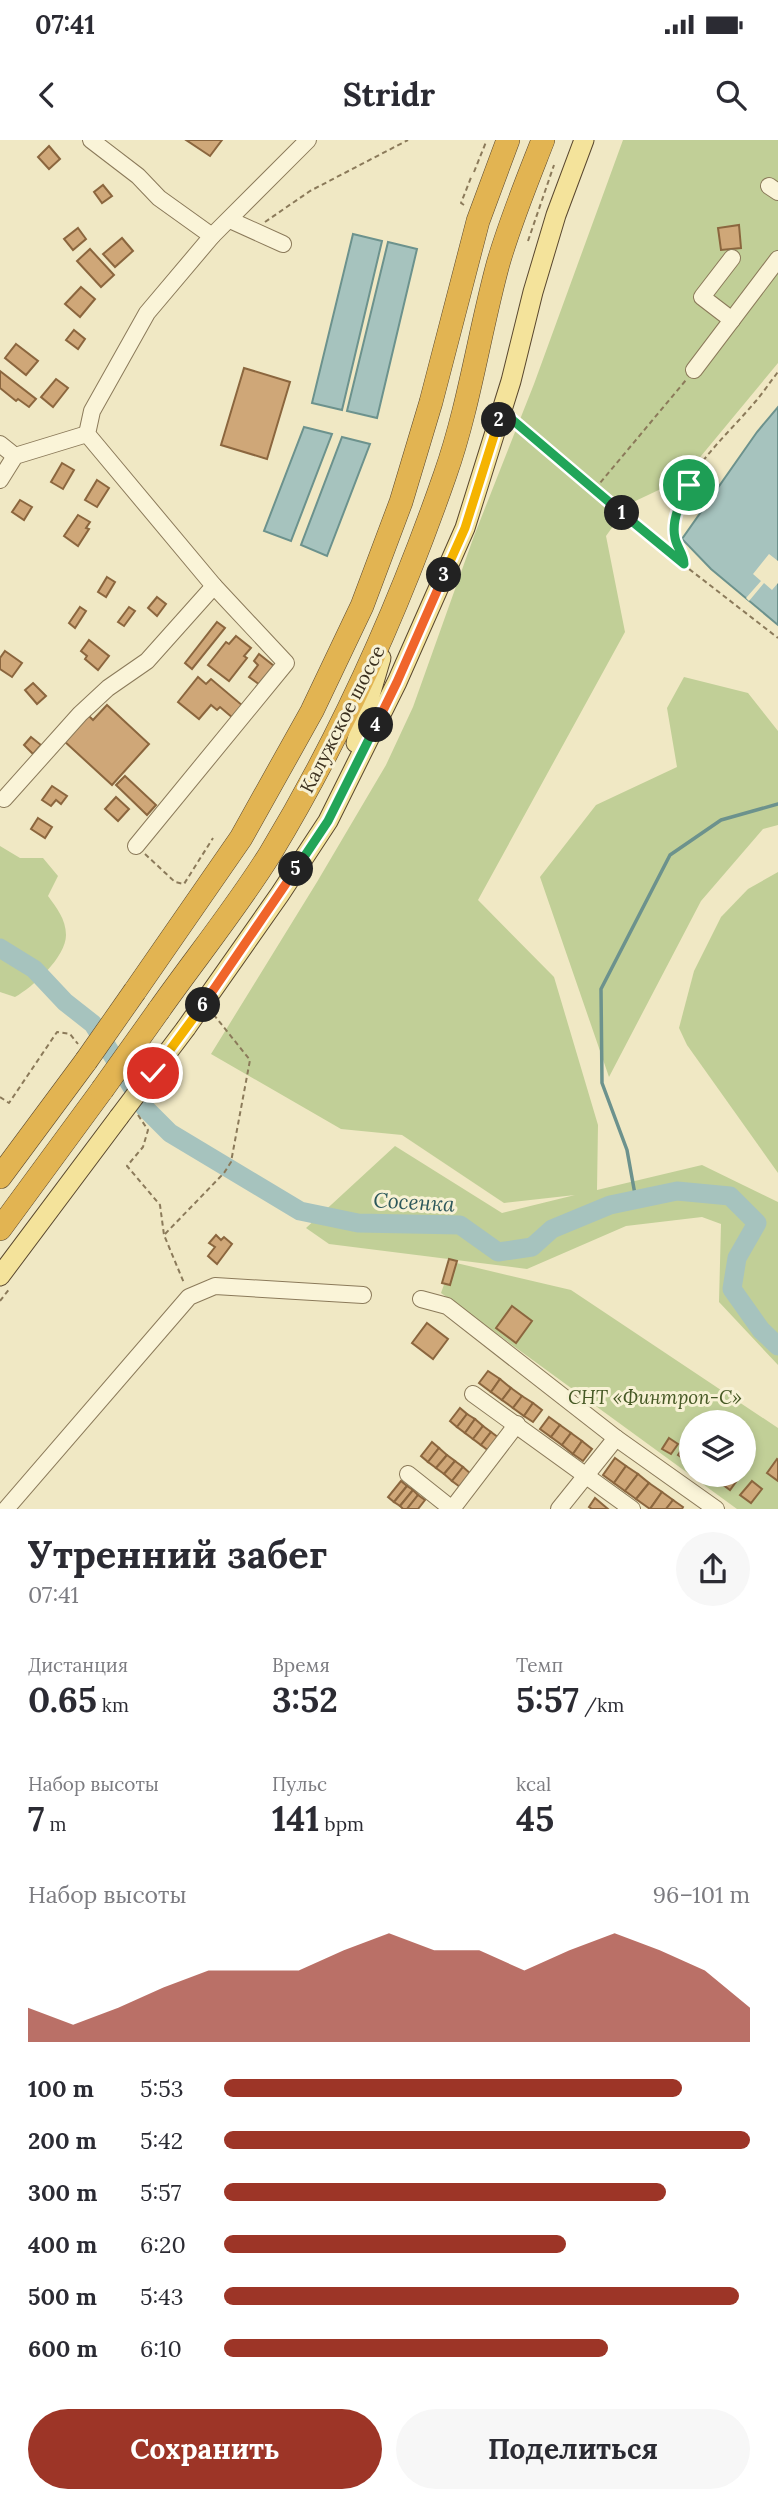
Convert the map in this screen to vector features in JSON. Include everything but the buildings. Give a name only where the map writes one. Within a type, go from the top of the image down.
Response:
[{"type":"highway","name":"Калужское шоссе","points":[[0,1229],[268,857],[303,797],[393,617],[446,472],[498,265],[543,140]]},
{"type":"highway","name":"Калужское шоссе","points":[[0,1177],[86,1060],[241,838],[312,711],[362,606],[401,502],[431,402],[497,141]]},
{"type":"main road","points":[[0,1276],[187,1028],[328,821],[397,682],[465,528],[501,413],[556,215],[584,140]]},
{"type":"main road","points":[[340,794],[393,617]]},
{"type":"street","points":[[92,140],[138,176],[159,198],[212,236]]},
{"type":"street","points":[[87,434],[92,411],[147,313],[212,236],[308,140]]},
{"type":"street","points":[[230,220],[283,244]]},
{"type":"street","points":[[732,258],[702,297],[732,320]]},
{"type":"street","points":[[694,370],[778,259]]},
{"type":"street","points":[[0,480],[15,456],[87,434]]},
{"type":"street","points":[[87,434],[214,586],[286,663],[136,846]]},
{"type":"street","points":[[0,444],[15,456]]},
{"type":"street","points":[[5,799],[80,713],[108,688],[147,661],[214,586]]},
{"type":"street","points":[[6,1509],[189,1297],[215,1286],[363,1295]]},
{"type":"street","points":[[421,1298],[447,1306],[616,1438],[716,1509]]},
{"type":"street","points":[[473,1394],[632,1509]]},
{"type":"street","points":[[408,1474],[452,1509],[517,1424]]},
{"type":"street","points":[[559,1509],[616,1438]]},
{"type":"path","points":[[253,230],[310,191],[408,140]]},
{"type":"path","points":[[466,205],[461,203],[473,174],[497,141]]},
{"type":"path","points":[[528,241],[554,165]]},
{"type":"path","points":[[595,490],[694,370]]},
{"type":"path","points":[[684,564],[684,557],[675,538],[678,505],[702,461],[756,401],[778,372]]},
{"type":"path","points":[[501,413],[778,638]]},
{"type":"path","points":[[136,846],[175,882],[184,884],[213,838]]},
{"type":"path","points":[[164,1235],[232,1162],[250,1060],[213,1014]]},
{"type":"green space","points":[[623,140],[778,140],[778,363],[682,479],[629,504],[606,536],[625,632],[478,900],[554,977],[598,1125],[597,1190],[702,1165],[778,1202],[778,1365],[719,1302],[721,1224],[702,1217],[626,1226],[527,1269],[329,1244],[306,1228],[395,1146],[502,1213],[575,1195],[504,1203],[402,1135],[341,1129],[211,1054],[386,765],[413,707],[474,536],[534,384]]},
{"type":"green space","points":[[684,677],[748,693],[778,731],[778,825],[763,829],[701,901],[609,1077],[540,877],[596,805],[677,767],[667,708]]},
{"type":"green space","points":[[0,846],[20,858],[43,858],[58,876],[48,896],[66,929],[65,944],[55,962],[31,986],[15,997],[0,992]]},
{"type":"green space","points":[[778,872],[778,1173],[687,1045],[679,1028],[694,971],[721,917],[748,889]]},
{"type":"green space","name":"СНТ «Финтроп-С»","points":[[452,1262],[571,1290],[751,1410],[679,1410],[679,1467],[441,1293]]},
{"type":"green space","name":"СНТ «Финтроп-С»","points":[[756,1413],[778,1428],[778,1509],[737,1509],[707,1487],[756,1487]]},
{"type":"water","points":[[353,234],[382,241],[342,410],[312,403]]},
{"type":"water","points":[[388,242],[417,249],[377,418],[347,411]]},
{"type":"water","points":[[778,407],[778,625],[711,569],[682,539],[757,432]]},
{"type":"water","points":[[304,427],[332,434],[291,541],[264,531]]},
{"type":"water","points":[[342,437],[370,444],[327,556],[301,545]]},
{"type":"pier","points":[[769,554],[778,561],[778,583],[772,590],[764,583],[749,601],[746,598],[761,581],[753,574]]},
{"type":"waterway","points":[[636,1200],[627,1150],[602,1083],[601,989],[670,855],[721,820],[778,804]]},
{"type":"waterway","name":"Сосенка","points":[[0,948],[34,969],[65,1002],[93,1024],[145,1108],[170,1133],[300,1211],[358,1223],[460,1225],[498,1252],[532,1247],[552,1229],[610,1205],[677,1191],[730,1196],[757,1223],[737,1258],[732,1289],[761,1330],[778,1346]]},
{"type":"route","points":[[153,1073],[187,1028],[328,821],[397,682],[465,528],[501,413],[684,564],[684,557],[675,538],[675,524],[678,505],[689,485]]}]
